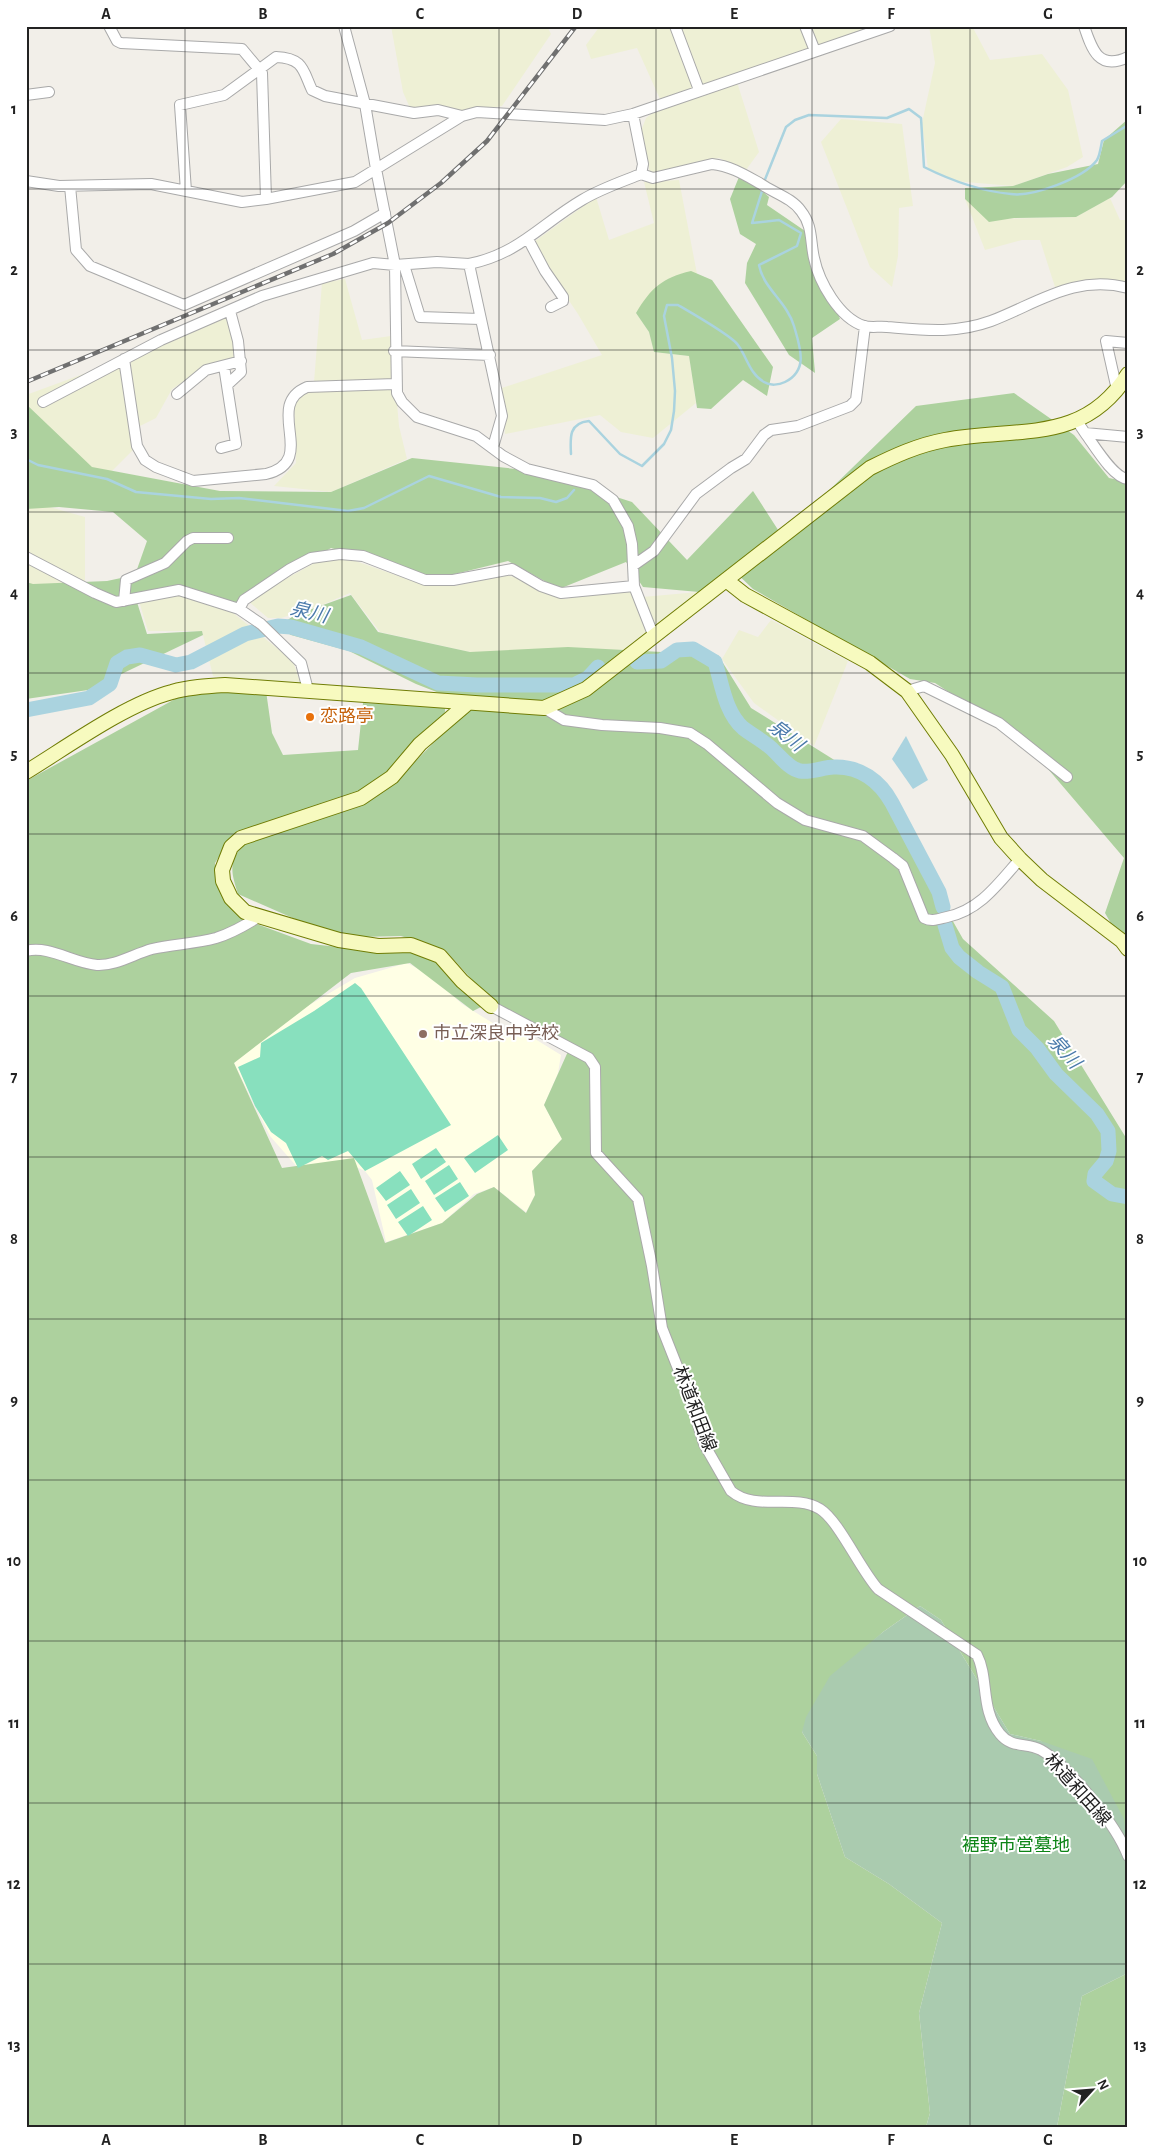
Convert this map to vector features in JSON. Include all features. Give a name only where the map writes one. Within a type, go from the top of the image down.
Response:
[{"type":"street","points":[[109,26],[117,41],[122,42],[242,49],[260,68],[262,73],[266,199]]},
{"type":"street","points":[[344,26],[366,104],[385,213],[400,265],[420,317],[480,318]]},
{"type":"street","points":[[675,26],[699,90]]},
{"type":"street","points":[[805,26],[815,51]]},
{"type":"street","points":[[26,181],[70,186],[151,184],[242,202],[266,199],[349,184],[462,116],[478,112],[605,120],[634,114],[699,90],[890,26]]},
{"type":"street","points":[[1084,26],[1097,55],[1104,61],[1113,62],[1128,57]]},
{"type":"street","points":[[186,191],[180,105],[224,95],[276,56],[298,64],[305,70],[312,90],[325,96],[414,113],[447,110],[462,116]]},
{"type":"street","points":[[26,95],[49,92]]},
{"type":"street","points":[[634,114],[643,164],[641,174]]},
{"type":"street","points":[[43,402],[161,340],[262,296],[373,263],[400,265],[437,262],[470,264],[498,257],[528,239],[580,201],[641,174],[653,178],[712,164],[740,172],[792,202],[802,211],[811,232],[815,262],[831,298],[852,320],[865,326],[945,332],[990,321],[1058,290],[1113,284],[1128,288]]},
{"type":"street","points":[[70,186],[76,250],[79,256],[90,266],[184,306],[354,231],[385,213]]},
{"type":"street","points":[[528,239],[545,271],[563,297],[563,301],[551,307]]},
{"type":"street","points":[[470,264],[502,416],[493,447]]},
{"type":"street","points":[[400,265],[394,350],[395,384],[402,402],[417,417],[430,423],[465,431],[527,469],[593,485],[613,500],[628,526],[634,565],[634,586],[654,636]]},
{"type":"street","points":[[227,385],[241,372],[241,361],[230,311]]},
{"type":"street","points":[[634,565],[654,551],[696,494],[731,468],[746,460],[764,435],[771,430],[798,426],[850,406],[856,400],[865,326]]},
{"type":"street","points":[[544,708],[586,689],[870,468],[898,454],[946,440],[1042,430],[1077,421],[1093,413],[1124,383],[1106,341],[1128,342]]},
{"type":"street","points":[[394,350],[490,355]]},
{"type":"street","points":[[124,358],[137,446],[145,460],[156,467],[193,481],[266,474],[277,471],[285,466],[291,456],[289,406],[291,397],[306,387],[395,384]]},
{"type":"street","points":[[177,394],[206,370],[241,361]]},
{"type":"street","points":[[221,448],[236,444],[224,366]]},
{"type":"street","points":[[1077,421],[1115,473],[1122,479],[1128,479]]},
{"type":"street","points":[[1085,433],[1128,437]]},
{"type":"street","points":[[124,602],[126,580],[165,563],[187,541],[202,536],[228,538]]},
{"type":"street","points":[[240,609],[244,600],[290,569],[312,558],[340,554],[363,556],[425,580],[453,580],[494,571],[512,570],[541,586],[561,593],[634,586]]},
{"type":"street","points":[[26,557],[106,598],[124,602],[163,591],[179,590],[240,609],[261,624],[301,663],[306,675],[308,690]]},
{"type":"street","points":[[726,580],[745,595],[870,663],[907,691],[952,755],[1001,838],[1020,860],[1042,880],[1122,941],[1128,949]]},
{"type":"street","points":[[26,772],[137,706],[170,692],[196,686],[225,684],[544,708],[564,720],[602,725],[660,728],[690,733],[707,744],[777,803],[805,820],[863,836],[893,858],[903,866],[924,918],[930,921],[967,912],[984,900],[1020,860]]},
{"type":"street","points":[[907,691],[924,686],[1000,723],[1067,778]]},
{"type":"street","points":[[468,703],[420,744],[392,777],[361,798],[241,838],[231,847],[222,870],[223,881],[231,898],[245,912],[339,940],[378,946],[411,944],[440,956],[462,982],[491,1006]]},
{"type":"street","points":[[26,951],[48,952],[78,962],[99,965],[109,964],[151,950],[215,938],[238,929],[260,916]]},
{"type":"street","name":"林道和田線","points":[[491,1006],[589,1058],[595,1067],[596,1153],[638,1199],[651,1257],[662,1328],[690,1399],[704,1444],[732,1491],[738,1496],[754,1501],[799,1502],[821,1509],[842,1534],[868,1578],[878,1589],[977,1655],[982,1666],[986,1703],[999,1733],[1009,1744],[1040,1750],[1056,1761],[1103,1814],[1128,1856]]},
{"type":"shaded area","points":[[391,26],[547,26],[551,34],[502,106],[455,114],[410,108],[403,92]]},
{"type":"shaded area","points":[[600,26],[884,26],[815,51],[660,99],[637,48],[591,59],[586,45]]},
{"type":"shaded area","points":[[929,26],[972,26],[990,60],[1042,54],[1068,90],[1083,157],[1067,167],[1013,186],[954,181],[928,169],[922,123],[935,63]]},
{"type":"shaded area","points":[[737,82],[759,152],[746,170],[719,158],[650,173],[641,131],[646,118],[659,108]]},
{"type":"shaded area","points":[[841,119],[902,124],[913,206],[899,208],[898,256],[892,287],[870,267],[821,142]]},
{"type":"shaded area","points":[[679,180],[697,274],[668,279],[636,313],[649,332],[654,352],[689,356],[696,403],[653,438],[621,432],[600,415],[505,434],[502,388],[602,355],[578,314],[531,244],[596,197],[609,240],[654,223],[644,182]]},
{"type":"shaded area","points":[[1110,198],[1120,220],[1128,220],[1128,285],[1112,280],[1055,287],[1040,240],[1022,240],[985,250],[965,199],[989,219],[1076,217]]},
{"type":"shaded area","points":[[345,279],[362,340],[391,336],[399,426],[407,459],[331,492],[274,486],[296,463],[294,401],[314,382],[322,283]]},
{"type":"shaded area","points":[[223,318],[231,321],[239,360],[205,368],[172,389],[156,418],[134,429],[137,446],[112,471],[94,472],[26,404],[26,395],[124,359],[132,413],[131,358]]},
{"type":"shaded area","points":[[46,506],[85,517],[85,582],[37,589],[26,585],[26,509]]},
{"type":"shaded area","points":[[344,557],[424,585],[455,586],[504,575],[518,578],[563,599],[630,591],[642,597],[699,592],[627,653],[470,652],[380,632],[350,593],[319,606],[281,618],[268,618],[247,600],[320,560]]},
{"type":"shaded area","points":[[179,593],[232,612],[293,661],[300,682],[282,684],[213,676],[202,631],[148,631],[139,601]]},
{"type":"shaded area","points":[[771,620],[848,661],[814,746],[754,703],[722,659],[739,630],[758,637]]},
{"type":"shaded area","points":[[407,963],[428,974],[462,1004],[504,1030],[522,1031],[561,1055],[558,1073],[544,1105],[562,1139],[532,1171],[535,1195],[526,1212],[494,1187],[474,1194],[442,1223],[386,1242],[372,1180],[365,1171],[345,1162],[298,1168],[270,1136],[234,1063],[274,1026],[355,978]]},
{"type":"green space","points":[[1128,119],[1128,180],[1112,197],[1076,217],[1014,218],[989,222],[965,199],[965,188],[1013,186],[1048,174],[1098,164],[1104,140]]},
{"type":"green space","points":[[741,172],[769,197],[767,205],[808,233],[815,261],[840,319],[812,338],[815,373],[789,355],[745,283],[747,263],[756,244],[740,234],[730,199]]},
{"type":"green space","points":[[691,271],[712,280],[773,367],[767,396],[743,380],[711,409],[697,408],[689,356],[654,352],[649,332],[636,313],[658,285],[672,277]]},
{"type":"green space","points":[[1014,393],[1074,435],[1109,478],[1128,482],[1128,953],[1105,913],[1124,858],[1025,742],[935,683],[910,679],[753,589],[731,568],[699,592],[643,587],[626,562],[559,589],[508,561],[451,575],[422,574],[331,548],[240,605],[177,590],[136,599],[147,634],[202,631],[203,635],[88,690],[26,699],[26,582],[33,584],[107,581],[135,575],[147,541],[113,512],[59,507],[26,509],[26,404],[92,467],[220,491],[331,492],[412,458],[535,471],[632,502],[687,560],[753,491],[782,536],[916,406]]},
{"type":"green space","points":[[351,595],[378,632],[470,652],[568,647],[718,655],[751,708],[876,786],[963,939],[1054,1021],[1128,1141],[1128,1848],[1041,1741],[1010,1734],[941,1620],[920,1606],[883,1632],[860,1653],[802,1732],[817,1756],[817,1774],[845,1857],[889,1884],[942,1923],[919,2013],[930,2113],[926,2127],[26,2127],[26,781],[186,693],[266,691],[272,733],[283,755],[358,750],[363,703],[445,706],[445,712],[441,720],[381,778],[356,796],[253,827],[230,839],[215,863],[219,889],[254,923],[311,944],[384,952],[405,949],[434,959],[481,1007],[473,1011],[410,963],[351,973],[234,1063],[282,1168],[354,1158],[385,1243],[442,1223],[477,1194],[494,1187],[526,1213],[535,1195],[532,1171],[562,1139],[544,1105],[570,1047],[495,1005],[445,950],[401,936],[360,937],[320,930],[238,894],[232,868],[235,856],[244,844],[354,808],[396,781],[462,714],[452,698],[416,684],[349,651],[291,635],[277,627],[295,615]]},
{"type":"green space","points":[[355,983],[361,988],[451,1125],[365,1171],[348,1151],[328,1160],[322,1156],[298,1168],[286,1143],[271,1132],[255,1106],[238,1067],[260,1057],[261,1043],[314,1011]]},
{"type":"green space","points":[[498,1135],[508,1150],[475,1173],[464,1158]]},
{"type":"green space","points":[[436,1148],[446,1162],[421,1179],[412,1164]]},
{"type":"green space","points":[[449,1165],[458,1179],[434,1195],[425,1181]]},
{"type":"green space","points":[[400,1171],[410,1185],[386,1201],[376,1188]]},
{"type":"green space","points":[[460,1182],[469,1196],[445,1212],[435,1198]]},
{"type":"green space","points":[[411,1189],[420,1203],[396,1219],[387,1205]]},
{"type":"green space","points":[[423,1206],[432,1220],[408,1236],[398,1222]]},
{"type":"green space","name":"裾野市営墓地","points":[[920,1606],[941,1620],[1010,1734],[1041,1741],[1092,1759],[1124,1819],[1128,1848],[1128,1973],[1082,1996],[1057,2127],[926,2127],[930,2113],[919,2013],[942,1923],[889,1884],[845,1857],[817,1774],[817,1756],[802,1732],[806,1717],[830,1676],[883,1632]]},
{"type":"green space","points":[[1128,1973],[1128,2127],[1057,2127],[1082,1996]]},
{"type":"water","points":[[906,736],[928,780],[913,789],[892,759]]},
{"type":"waterway","points":[[764,182],[786,127],[795,120],[809,115],[887,118],[909,109],[921,118],[924,167],[966,185],[1011,194],[1044,189],[1081,173],[1097,160],[1102,141],[1128,125]]},
{"type":"waterway","points":[[571,454],[571,437],[574,428],[582,422],[589,421],[620,454],[642,466],[664,444],[671,430],[675,391],[672,358],[664,316],[667,305],[678,305],[728,336],[738,345],[755,374],[766,383],[774,385],[783,383],[793,377],[800,365],[801,357],[794,326],[791,317],[765,281],[759,265],[797,246],[801,233],[779,220],[752,223],[763,188]]},
{"type":"waterway","points":[[26,459],[38,465],[107,479],[136,492],[211,499],[239,498],[348,511],[364,508],[429,476],[501,497],[540,498],[556,502],[567,498],[574,490]]},
{"type":"waterway","name":"泉川","points":[[26,710],[89,698],[110,684],[117,663],[127,657],[140,655],[176,665],[191,662],[245,634],[278,626],[291,627],[361,647],[438,683],[574,685],[588,678],[598,667]]},
{"type":"waterway","name":"泉川","points":[[637,662],[661,661],[677,650],[693,649],[715,662],[728,706],[737,721],[743,728],[768,745],[792,768],[800,771],[813,771],[830,767],[843,767],[868,776],[882,788],[892,803],[939,892],[943,907]]},
{"type":"waterway","name":"泉川","points":[[945,925],[952,948],[959,957],[1002,987],[1019,1030],[1037,1048],[1056,1074],[1097,1114],[1108,1131],[1109,1151],[1106,1161],[1095,1174],[1094,1181],[1112,1194],[1128,1197]]},
{"type":"railway","points":[[26,382],[333,254],[388,223],[441,183],[487,141],[576,26]]},
{"type":"place","name":"恋路亭","points":[[310,717]]},
{"type":"place","name":"市立深良中学校","points":[[423,1034]]}]
